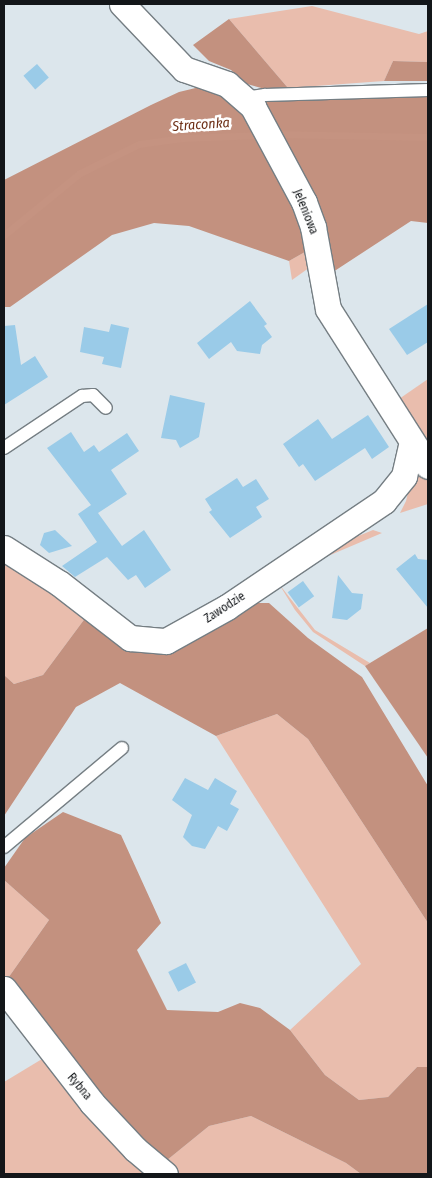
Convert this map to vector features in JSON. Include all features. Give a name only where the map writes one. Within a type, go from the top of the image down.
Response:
[{"type":"street","name":"Jeleniowa","points":[[122,4],[184,69],[227,84],[249,103],[293,182],[313,227],[328,309],[428,466]]},
{"type":"street","name":"Zawodzie","points":[[4,548],[59,583],[130,638],[166,641],[227,607],[384,501],[404,476],[412,442]]},
{"type":"street","name":"Rybna","points":[[4,989],[92,1103],[135,1149],[165,1174]]},
{"type":"lane","points":[[249,103],[265,95],[428,90]]},
{"type":"lane","points":[[4,448],[82,396],[93,395],[106,408]]},
{"type":"lane","points":[[4,847],[122,748]]},
{"type":"shaded area","points":[[312,6],[419,34],[428,31],[428,62],[393,61],[384,81],[288,88],[229,19]]},
{"type":"shaded area","points":[[229,19],[288,88],[265,89],[247,84],[231,70],[209,61],[193,45]]},
{"type":"shaded area","points":[[393,61],[428,62],[428,81],[384,81]]},
{"type":"shaded area","points":[[204,86],[241,101],[279,168],[312,248],[289,261],[189,226],[154,223],[112,235],[10,307],[4,307],[4,180],[151,105],[179,92]]},
{"type":"shaded area","points":[[428,95],[428,223],[411,221],[333,272],[266,107],[266,101]]},
{"type":"shaded area","points":[[312,248],[313,265],[292,280],[289,261]]},
{"type":"shaded area","points":[[428,379],[428,455],[399,399]]},
{"type":"shaded area","points":[[413,472],[428,474],[428,504],[400,513],[406,501]]},
{"type":"shaded area","points":[[373,530],[382,533],[321,559],[329,548]]},
{"type":"shaded area","points":[[4,554],[89,613],[43,675],[14,684],[4,675]]},
{"type":"shaded area","points":[[279,584],[315,630],[370,663],[365,666],[313,632],[295,610]]},
{"type":"shaded area","points":[[250,603],[269,603],[308,638],[362,677],[428,786],[428,923],[308,739],[277,714],[216,736],[120,683],[76,707],[4,816],[4,675],[14,684],[43,675],[89,613],[139,647]]},
{"type":"shaded area","points":[[428,628],[428,758],[365,666]]},
{"type":"shaded area","points":[[277,714],[308,739],[428,923],[428,1067],[417,1067],[388,1097],[359,1100],[325,1075],[290,1030],[361,964],[216,736]]},
{"type":"shaded area","points":[[63,812],[121,835],[161,923],[137,950],[167,1010],[218,1012],[240,1003],[260,1008],[290,1030],[325,1075],[359,1100],[388,1097],[417,1067],[428,1067],[428,1174],[361,1174],[346,1163],[251,1116],[209,1126],[161,1165],[139,1145],[6,981],[49,920],[4,880],[4,868],[25,838]]},
{"type":"shaded area","points":[[4,880],[49,920],[6,981],[4,977]]},
{"type":"shaded area","points":[[47,1056],[151,1174],[4,1174],[4,1082]]},
{"type":"shaded area","points":[[251,1116],[346,1163],[361,1174],[177,1174],[161,1165],[209,1126]]},
{"type":"building","points":[[37,64],[49,78],[35,89],[23,76]]},
{"type":"building","points":[[250,301],[267,324],[264,326],[272,337],[262,345],[260,354],[237,351],[231,342],[209,359],[197,343]]},
{"type":"building","points":[[428,304],[428,342],[407,355],[389,329]]},
{"type":"building","points":[[111,324],[129,328],[121,368],[102,364],[104,357],[80,352],[84,327],[109,332]]},
{"type":"building","points":[[15,325],[21,365],[35,356],[48,377],[4,405],[4,326]]},
{"type":"building","points":[[170,395],[205,403],[199,437],[180,448],[176,440],[161,438]]},
{"type":"building","points":[[368,415],[389,447],[372,459],[365,448],[315,481],[303,464],[299,467],[283,444],[318,419],[332,439]]},
{"type":"building","points":[[71,432],[84,452],[94,445],[99,452],[127,433],[139,451],[111,470],[127,494],[98,513],[122,546],[144,530],[171,570],[145,588],[136,575],[128,580],[107,557],[75,577],[62,566],[97,542],[78,514],[91,505],[47,448]]},
{"type":"building","points":[[237,478],[243,487],[256,479],[269,499],[256,507],[262,517],[230,538],[209,512],[212,510],[205,499]]},
{"type":"building","points":[[55,530],[72,546],[49,553],[40,545],[44,533]]},
{"type":"building","points":[[415,554],[418,559],[428,560],[428,608],[396,569]]},
{"type":"building","points":[[338,575],[352,593],[363,594],[361,609],[347,620],[332,618]]},
{"type":"building","points":[[303,581],[314,596],[299,608],[288,592]]},
{"type":"building","points":[[185,778],[208,790],[215,778],[237,791],[230,804],[239,809],[227,831],[218,826],[205,849],[192,846],[183,837],[192,815],[172,800]]},
{"type":"building","points":[[186,963],[196,983],[178,992],[168,972]]},
{"type":"waterway","name":"Straconka","points":[[274,134],[428,137]]},
{"type":"waterway","name":"Straconka","points":[[4,235],[80,173],[139,144],[183,138],[263,135]]}]
